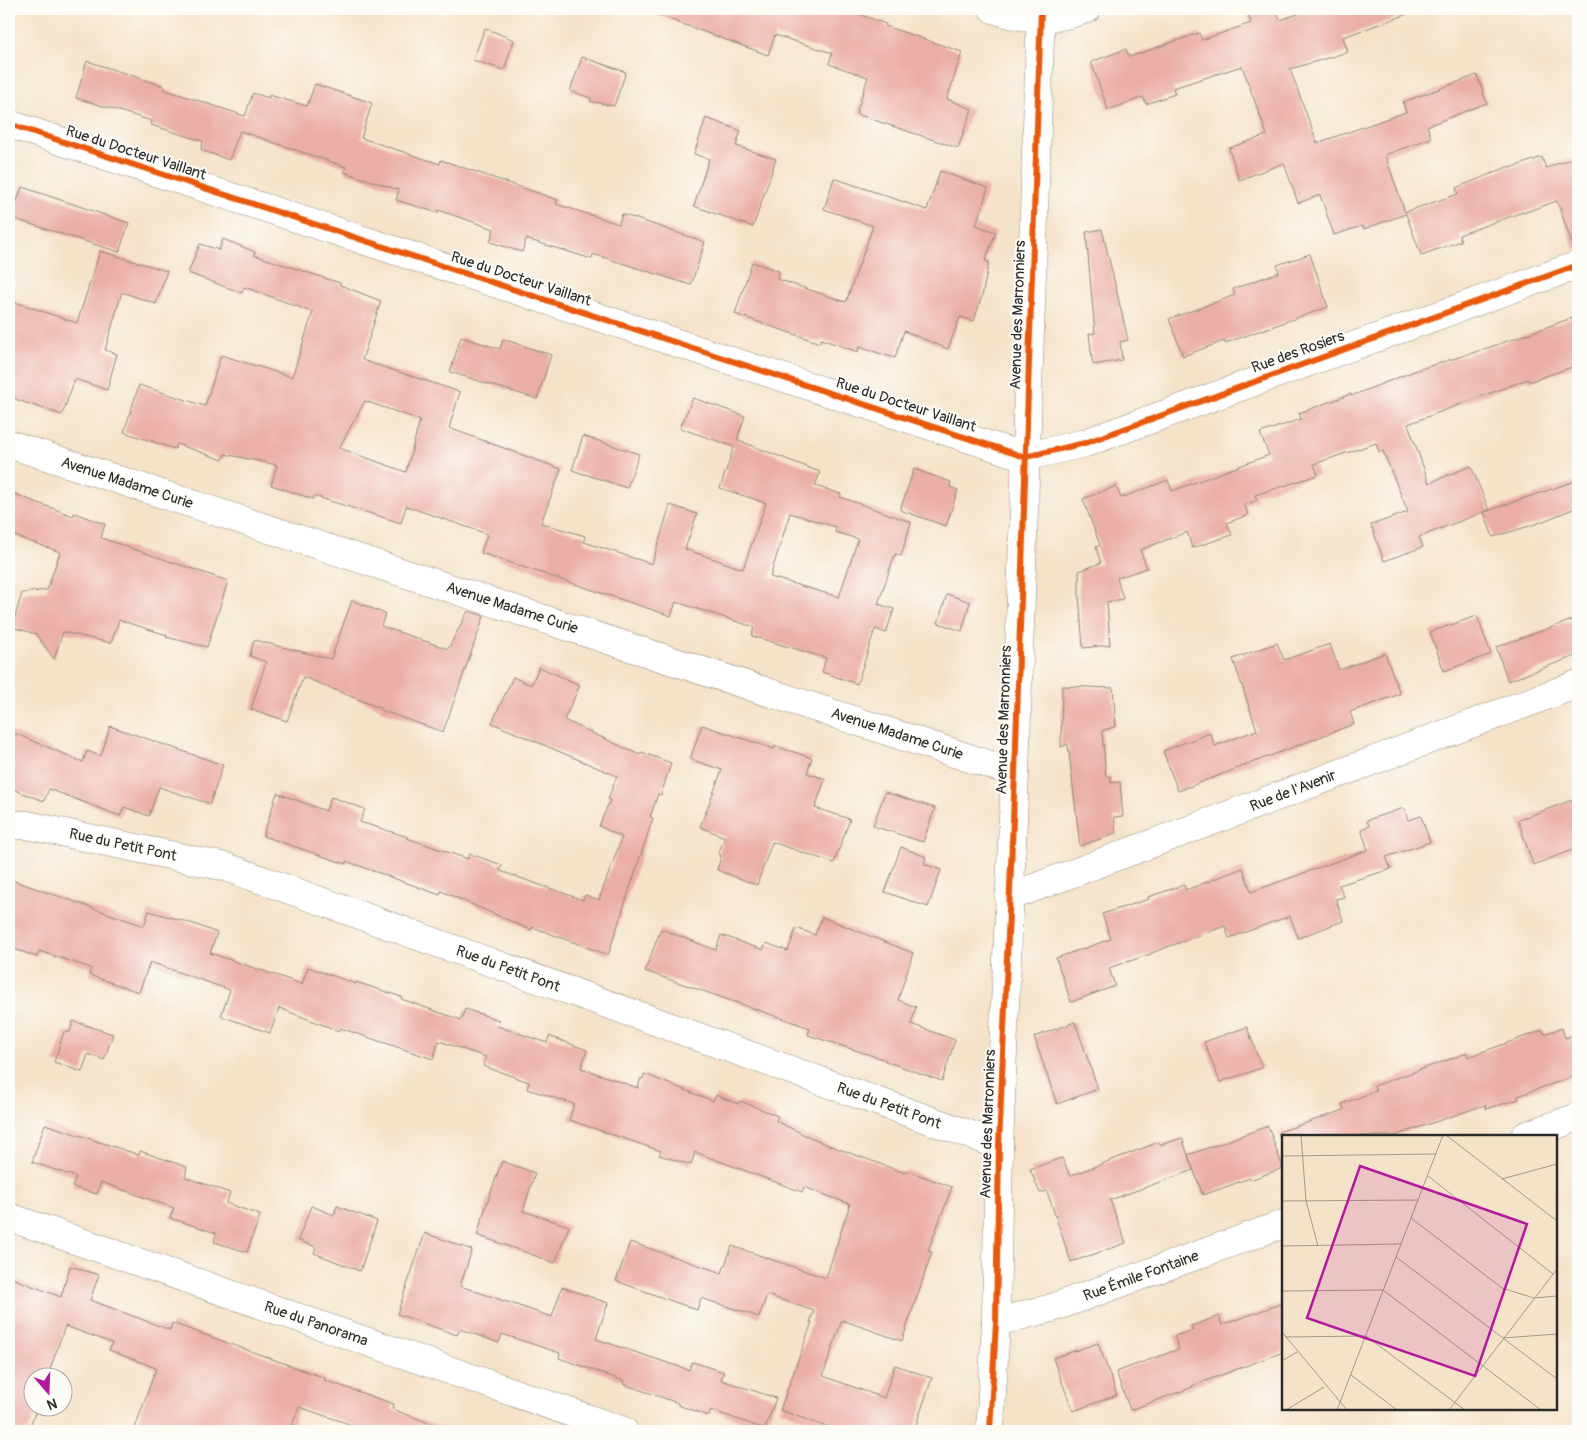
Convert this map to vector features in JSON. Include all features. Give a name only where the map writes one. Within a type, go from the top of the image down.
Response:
[{"type":"street","points":[[993,9],[1015,16],[1041,14],[1068,16],[1087,9]]},
{"type":"street","name":"Avenue des Marronniers","points":[[990,1431],[996,1322],[999,1145],[1041,14]]},
{"type":"street","name":"Rue du Docteur Vaillant","points":[[9,124],[1025,457]]},
{"type":"street","name":"Rue des Rosiers","points":[[1025,457],[1085,443],[1578,265]]},
{"type":"street","name":"Avenue Madame Curie","points":[[9,444],[1014,772]]},
{"type":"street","name":"Rue de l'Avenir","points":[[1009,897],[1578,684]]},
{"type":"street","name":"Rue du Petit Pont","points":[[9,825],[27,825],[226,867],[999,1145]]},
{"type":"street","points":[[1528,1135],[1578,1117]]},
{"type":"street","name":"Rue du Panorama","points":[[9,1217],[624,1431]]},
{"type":"street","name":"Rue Émile Fontaine","points":[[996,1322],[1052,1308],[1282,1224]]},
{"type":"building","points":[[650,9],[845,9],[886,24],[885,26],[962,52],[947,99],[972,109],[958,148],[856,114],[868,77],[829,64],[832,53],[775,35],[768,55],[649,12]]},
{"type":"building","points":[[1261,9],[1276,9],[1280,20],[1312,9],[1410,9],[1411,13],[1343,37],[1348,52],[1290,69],[1317,143],[1406,112],[1403,102],[1477,75],[1487,103],[1427,126],[1431,138],[1385,155],[1405,212],[1458,194],[1456,188],[1510,166],[1511,168],[1542,157],[1546,168],[1578,156],[1578,248],[1574,249],[1557,201],[1459,235],[1461,241],[1421,255],[1406,214],[1364,229],[1362,226],[1334,235],[1320,195],[1298,203],[1284,163],[1239,180],[1229,148],[1267,135],[1242,66],[1173,88],[1175,94],[1146,104],[1143,97],[1108,110],[1091,62],[1126,49],[1129,57],[1199,33],[1202,40],[1251,23],[1248,14]]},
{"type":"building","points":[[485,28],[514,40],[504,70],[473,60]]},
{"type":"building","points":[[582,57],[626,72],[614,106],[590,101],[591,98],[570,91]]},
{"type":"building","points":[[87,61],[164,86],[163,89],[245,116],[253,93],[269,98],[269,95],[307,106],[315,84],[372,103],[361,138],[440,164],[441,160],[558,200],[556,204],[619,224],[622,214],[705,242],[691,285],[593,254],[592,259],[526,239],[522,252],[490,242],[494,229],[438,210],[438,213],[396,200],[399,190],[344,172],[346,167],[240,131],[229,160],[201,150],[203,141],[151,125],[152,121],[76,98]]},
{"type":"building","points":[[706,118],[741,131],[736,146],[776,159],[753,227],[694,206],[709,159],[694,154]]},
{"type":"building","points":[[940,171],[988,188],[976,225],[996,232],[985,261],[989,262],[982,296],[974,321],[960,317],[948,349],[904,331],[895,358],[859,347],[858,352],[821,339],[820,343],[735,314],[752,262],[779,271],[777,279],[846,302],[873,226],[824,209],[834,178],[927,210]]},
{"type":"building","points":[[22,187],[129,223],[119,252],[11,218]]},
{"type":"building","points":[[1102,229],[1128,340],[1120,342],[1122,360],[1093,365],[1089,334],[1095,333],[1086,232]]},
{"type":"building","points":[[223,239],[255,252],[254,255],[340,283],[340,285],[381,301],[362,360],[460,392],[449,428],[561,469],[541,523],[585,536],[584,542],[652,564],[670,505],[697,514],[685,549],[743,569],[766,503],[720,488],[734,447],[680,428],[693,398],[745,416],[737,440],[820,472],[815,486],[841,494],[840,497],[911,522],[901,556],[895,554],[878,604],[894,609],[886,633],[875,629],[857,684],[822,672],[826,658],[752,636],[754,627],[676,602],[671,616],[481,553],[487,534],[406,506],[401,523],[314,496],[313,499],[271,485],[277,465],[225,454],[223,460],[177,444],[175,449],[124,432],[139,385],[205,406],[221,355],[292,377],[313,312],[244,287],[242,293],[188,273],[200,244],[219,250]],"holes":[[[365,401],[420,420],[406,472],[339,448]],[[790,513],[836,527],[835,532],[858,539],[839,597],[770,577]]]},
{"type":"building","points":[[100,251],[167,271],[156,304],[122,292],[105,350],[117,354],[107,390],[75,379],[62,415],[9,397],[9,300],[77,323]]},
{"type":"building","points":[[1310,254],[1328,307],[1183,356],[1169,319],[1235,295],[1233,289],[1279,272],[1277,265]]},
{"type":"building","points":[[1572,318],[1578,337],[1578,365],[1529,382],[1528,379],[1408,424],[1429,483],[1471,466],[1489,510],[1419,537],[1423,547],[1384,561],[1371,525],[1408,512],[1383,451],[1379,452],[1376,443],[1314,464],[1318,475],[1255,495],[1257,500],[1245,505],[1248,515],[1227,523],[1232,535],[1192,548],[1187,532],[1140,550],[1147,568],[1117,578],[1123,599],[1107,602],[1110,645],[1083,648],[1079,571],[1101,563],[1096,547],[1100,545],[1083,499],[1116,486],[1121,498],[1168,480],[1172,491],[1269,455],[1260,433],[1301,419],[1299,413],[1351,394],[1351,396],[1417,370],[1485,349]]},
{"type":"building","points":[[461,337],[500,349],[503,339],[551,355],[537,399],[450,372]]},
{"type":"building","points":[[583,436],[639,454],[627,488],[572,470]]},
{"type":"building","points":[[914,469],[951,482],[950,487],[958,490],[946,526],[900,510]]},
{"type":"building","points":[[1578,480],[1578,507],[1536,524],[1493,537],[1484,512]]},
{"type":"building","points":[[9,492],[73,516],[74,513],[105,524],[101,538],[228,581],[207,647],[166,637],[167,635],[119,620],[111,643],[63,632],[54,659],[36,634],[12,627],[22,593],[47,590],[60,552],[9,534]]},
{"type":"building","points":[[947,594],[970,602],[962,631],[938,623]]},
{"type":"building","points":[[352,600],[385,614],[381,626],[448,649],[468,611],[484,616],[443,732],[380,710],[380,708],[303,677],[287,721],[251,709],[266,662],[250,656],[254,640],[331,659]]},
{"type":"building","points":[[1477,616],[1491,654],[1444,671],[1430,632]]},
{"type":"building","points":[[1578,618],[1578,655],[1508,681],[1496,647]]},
{"type":"building","points":[[1277,643],[1284,660],[1330,644],[1339,670],[1385,653],[1400,694],[1350,712],[1354,724],[1178,791],[1163,751],[1210,733],[1215,746],[1257,730],[1233,659]]},
{"type":"building","points":[[539,667],[580,685],[564,720],[640,755],[641,752],[671,763],[661,795],[658,794],[650,817],[653,818],[608,955],[532,927],[531,930],[441,891],[440,895],[346,861],[346,864],[263,836],[277,793],[326,811],[331,797],[365,809],[360,822],[468,859],[470,854],[502,865],[500,871],[583,900],[585,895],[599,900],[622,837],[599,826],[610,800],[608,799],[617,776],[492,723],[513,677],[531,685]]},
{"type":"building","points":[[1062,686],[1113,688],[1116,726],[1102,731],[1106,777],[1111,776],[1111,783],[1120,782],[1123,816],[1114,817],[1116,833],[1080,846],[1068,744],[1061,747]]},
{"type":"building","points":[[702,725],[774,749],[775,746],[812,758],[807,773],[825,779],[815,808],[850,819],[834,863],[772,842],[757,885],[717,870],[721,857],[719,852],[725,837],[700,827],[722,770],[690,759]]},
{"type":"building","points":[[110,726],[223,765],[210,804],[159,787],[149,816],[124,807],[120,816],[49,789],[44,801],[9,788],[9,731],[83,762],[87,751],[101,756]]},
{"type":"building","points":[[885,792],[935,808],[923,842],[873,826]]},
{"type":"building","points":[[1572,800],[1578,816],[1578,848],[1533,865],[1518,820]]},
{"type":"building","points":[[1404,808],[1408,820],[1421,816],[1430,842],[1386,857],[1391,869],[1339,885],[1344,897],[1336,899],[1343,921],[1298,938],[1290,916],[1229,938],[1225,926],[1109,968],[1115,986],[1071,1002],[1056,958],[1111,939],[1102,914],[1149,899],[1148,897],[1184,885],[1186,890],[1243,868],[1251,892],[1368,850],[1361,829],[1369,826],[1367,820]]},
{"type":"building","points":[[901,847],[926,857],[924,864],[941,870],[928,907],[885,892]]},
{"type":"building","points":[[9,879],[144,926],[149,911],[194,924],[217,933],[210,953],[302,984],[308,967],[356,984],[356,982],[402,997],[401,999],[461,1020],[465,1009],[499,1020],[497,1026],[547,1043],[549,1036],[587,1050],[581,1068],[638,1088],[644,1074],[713,1101],[716,1095],[738,1104],[740,1101],[778,1116],[776,1121],[820,1142],[905,1173],[906,1170],[952,1187],[928,1251],[932,1252],[902,1341],[842,1320],[823,1376],[884,1398],[895,1365],[932,1378],[914,1431],[838,1431],[780,1410],[812,1322],[810,1322],[814,1311],[767,1295],[759,1317],[701,1298],[697,1310],[616,1281],[630,1242],[722,1273],[732,1246],[826,1278],[850,1204],[804,1187],[802,1192],[695,1152],[691,1165],[659,1155],[661,1151],[569,1120],[574,1104],[527,1089],[529,1082],[483,1066],[486,1057],[439,1041],[433,1059],[340,1028],[339,1031],[279,1008],[270,1033],[221,1016],[230,990],[150,962],[139,992],[89,975],[91,968],[39,951],[37,957],[9,947]]},
{"type":"building","points":[[822,917],[913,953],[898,1000],[916,1007],[911,1024],[955,1040],[942,1081],[886,1060],[808,1035],[810,1028],[645,971],[661,929],[716,950],[721,935],[763,950],[766,943],[788,951],[796,928],[815,935]]},
{"type":"building","points":[[73,1021],[113,1034],[104,1060],[88,1054],[82,1072],[54,1062],[64,1032],[70,1032]]},
{"type":"building","points":[[1075,1022],[1098,1089],[1057,1104],[1034,1037]]},
{"type":"building","points":[[1247,1027],[1262,1068],[1220,1082],[1204,1042]]},
{"type":"building","points":[[1562,1028],[1565,1038],[1578,1034],[1578,1075],[1518,1096],[1519,1099],[1486,1109],[1485,1105],[1397,1135],[1279,1136],[1279,1132],[1344,1110],[1342,1104],[1376,1091],[1374,1086],[1467,1053],[1468,1057],[1543,1030],[1544,1034]]},
{"type":"building","points":[[45,1124],[139,1155],[140,1151],[187,1167],[185,1177],[230,1193],[226,1203],[260,1215],[247,1252],[214,1242],[216,1233],[170,1218],[174,1208],[101,1182],[97,1194],[72,1187],[76,1177],[32,1162]]},
{"type":"building","points":[[1268,1126],[1282,1168],[1203,1195],[1188,1155]]},
{"type":"building","points":[[1182,1138],[1193,1170],[1110,1200],[1126,1243],[1071,1262],[1047,1191],[1040,1193],[1030,1169],[1062,1158],[1070,1176],[1159,1142],[1160,1145]]},
{"type":"building","points":[[502,1161],[535,1173],[523,1211],[569,1226],[555,1263],[477,1235]]},
{"type":"building","points":[[311,1206],[334,1215],[337,1206],[377,1221],[360,1271],[314,1253],[316,1247],[298,1240]]},
{"type":"building","points":[[425,1233],[472,1250],[460,1286],[552,1317],[562,1287],[608,1303],[596,1339],[689,1370],[692,1362],[724,1372],[721,1380],[776,1398],[765,1429],[711,1410],[709,1416],[678,1405],[678,1403],[623,1384],[624,1381],[559,1358],[560,1353],[502,1334],[499,1343],[460,1329],[457,1335],[397,1314]]},
{"type":"building","points":[[70,1266],[99,1275],[90,1300],[170,1330],[172,1323],[325,1378],[324,1380],[394,1404],[392,1409],[443,1428],[443,1431],[370,1431],[299,1407],[290,1431],[134,1431],[156,1368],[109,1350],[112,1343],[65,1326],[50,1368],[22,1368],[22,1418],[33,1418],[28,1431],[9,1431],[9,1277],[61,1297]]},
{"type":"building","points":[[1282,1303],[1282,1352],[1130,1410],[1116,1372],[1179,1349],[1174,1336],[1193,1330],[1191,1326],[1219,1316],[1222,1325]]},
{"type":"building","points":[[1098,1343],[1117,1395],[1073,1411],[1053,1358]]},
{"type":"cycle path","points":[[990,1431],[996,1322],[999,1145],[1015,773],[1041,9]]},
{"type":"cycle path","points":[[9,124],[1025,457],[1085,443],[1578,265]]}]
